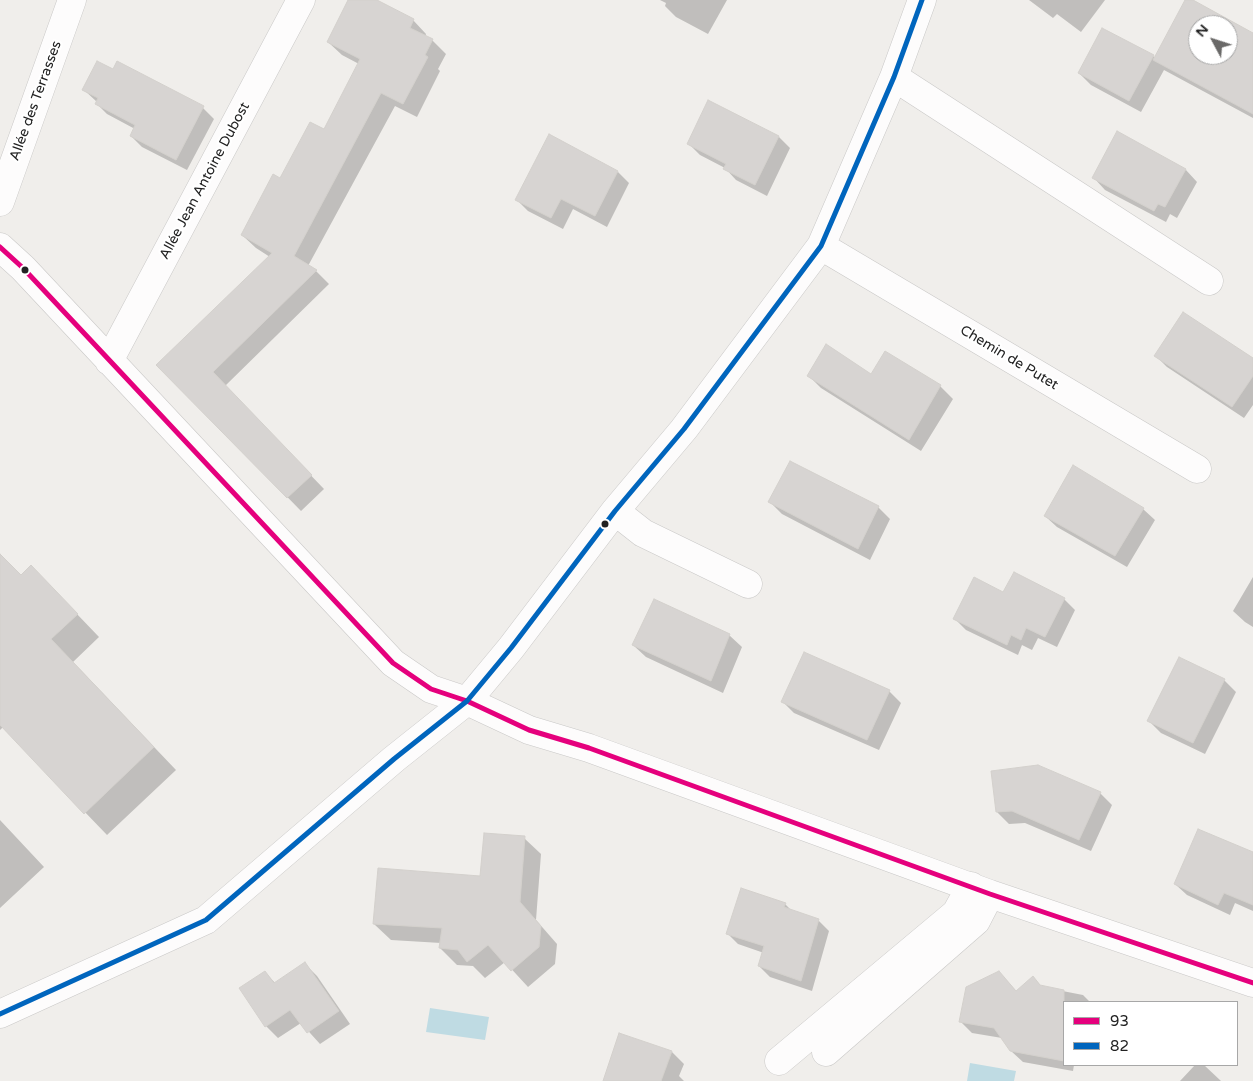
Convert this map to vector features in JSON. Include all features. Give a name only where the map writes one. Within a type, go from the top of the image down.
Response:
[{"type":"street","name":"Allée des Terrasses","points":[[0,202],[72,0]]},
{"type":"street","name":"Allée Jean Antoine Dubost","points":[[109,361],[301,0]]},
{"type":"street","points":[[0,1014],[206,920],[394,759],[467,701],[512,648],[615,511],[684,429],[821,246],[894,77],[922,0]]},
{"type":"street","points":[[894,77],[1209,281]]},
{"type":"street","name":"Chemin de Putet","points":[[821,246],[1197,470]]},
{"type":"street","points":[[0,247],[24,268],[393,663],[431,689],[467,701],[530,730],[589,748],[980,890],[1253,983]]},
{"type":"street","points":[[615,511],[643,533],[748,584]]},
{"type":"street","points":[[826,1052],[976,922],[980,890]]},
{"type":"street","points":[[779,1061],[956,913],[980,890]]},
{"type":"water","points":[[430,1008],[489,1017],[485,1040],[426,1032]]},
{"type":"water","points":[[970,1063],[1016,1071],[1014,1081],[967,1081]]},
{"type":"building","points":[[348,0],[377,0],[414,19],[410,28],[433,39],[425,55],[428,57],[403,104],[381,93],[294,256],[317,270],[213,372],[312,475],[287,498],[156,365],[272,253],[241,235],[273,174],[280,178],[310,122],[324,129],[360,59],[327,42]]},
{"type":"building","points":[[1185,0],[1193,0],[1220,15],[1188,15],[1188,65],[1238,65],[1238,25],[1253,33],[1253,114],[1153,60]]},
{"type":"building","points":[[1102,28],[1154,55],[1129,101],[1078,73]]},
{"type":"building","points":[[97,61],[113,69],[117,61],[204,106],[176,160],[130,136],[135,125],[95,104],[98,98],[82,90]]},
{"type":"building","points":[[708,100],[779,136],[755,185],[723,169],[726,164],[687,144]]},
{"type":"building","points":[[1117,131],[1186,169],[1165,207],[1158,204],[1154,211],[1092,178]]},
{"type":"building","points":[[549,134],[618,171],[595,216],[561,199],[551,218],[515,200]]},
{"type":"building","points":[[1183,312],[1253,358],[1253,376],[1232,407],[1154,356]]},
{"type":"building","points":[[826,344],[871,374],[885,351],[941,385],[909,440],[807,376]]},
{"type":"building","points":[[790,461],[879,506],[858,549],[768,502]]},
{"type":"building","points":[[1073,465],[1144,508],[1115,556],[1044,516]]},
{"type":"building","points":[[0,554],[21,575],[31,565],[78,614],[51,639],[154,747],[84,814],[0,725]]},
{"type":"building","points":[[1014,572],[1065,598],[1045,637],[1026,628],[1021,640],[1011,635],[1007,645],[953,619],[974,577],[1003,592]]},
{"type":"building","points":[[654,599],[730,634],[711,681],[632,645]]},
{"type":"building","points":[[804,652],[890,690],[867,740],[781,702]]},
{"type":"building","points":[[1179,657],[1225,679],[1193,743],[1147,721]]},
{"type":"building","points":[[1038,765],[1101,792],[1079,840],[1012,811],[996,812],[991,771]]},
{"type":"building","points":[[1198,829],[1253,852],[1253,905],[1224,893],[1218,905],[1174,884]]},
{"type":"building","points":[[484,833],[525,836],[520,902],[541,926],[539,947],[511,971],[488,945],[467,962],[458,950],[439,948],[442,928],[373,924],[378,868],[480,876]]},
{"type":"building","points":[[741,888],[786,903],[784,907],[819,919],[801,981],[758,966],[764,946],[726,934]]},
{"type":"building","points":[[305,962],[339,1011],[307,1033],[290,1010],[265,1027],[239,988],[265,971],[274,983]]},
{"type":"building","points":[[999,971],[1016,991],[1033,976],[1040,985],[1064,990],[1063,1061],[1010,1051],[994,1028],[959,1022],[966,987]]},
{"type":"building","points":[[619,1033],[672,1051],[661,1081],[603,1081]]},
{"type":"transit line","name":"82","points":[[0,1014],[206,920],[394,759],[467,701],[511,648],[615,511],[684,429],[821,246],[894,77],[922,0]]},
{"type":"transit line","name":"93","points":[[0,247],[23,268],[393,663],[431,689],[467,701],[529,730],[589,748],[990,894],[1253,983]]}]
